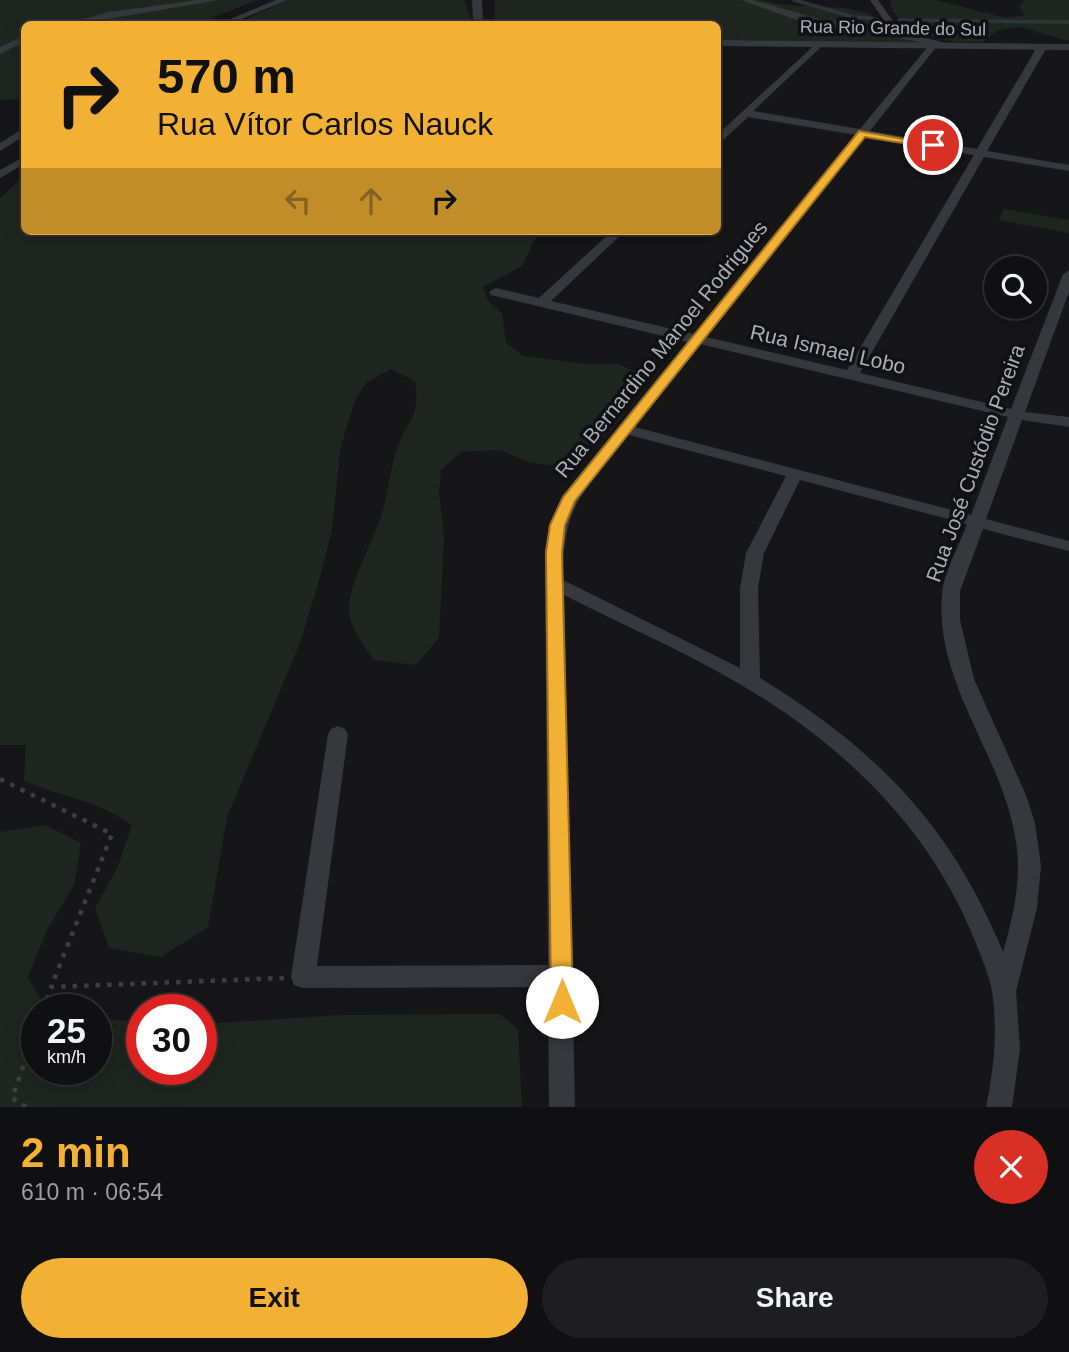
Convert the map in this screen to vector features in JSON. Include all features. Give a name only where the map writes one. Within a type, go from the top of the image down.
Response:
[{"type":"street","points":[[82,21],[215,0]]},
{"type":"street","points":[[218,21],[268,0]]},
{"type":"street","points":[[230,21],[284,0]]},
{"type":"street","points":[[477,0],[480,21]]},
{"type":"street","points":[[745,0],[773,10],[897,33],[940,46]]},
{"type":"street","points":[[874,0],[897,33]]},
{"type":"street","points":[[0,51],[21,40]]},
{"type":"street","name":"Rua Rio Grande do Sul","points":[[721,43],[1069,47]]},
{"type":"street","points":[[721,136],[819,44]]},
{"type":"street","name":"Rua Bernardino Manoel Rodrigues","points":[[562,1107],[555,583],[558,525],[568,500],[862,134],[940,46]]},
{"type":"street","points":[[851,376],[1042,47]]},
{"type":"street","points":[[745,113],[1069,168]]},
{"type":"street","points":[[0,148],[21,133]]},
{"type":"street","points":[[0,160],[21,147]]},
{"type":"street","points":[[0,175],[21,162]]},
{"type":"street","points":[[541,303],[614,235]]},
{"type":"street","name":"Rua José Custódio Pereira","points":[[1004,991],[1025,921],[1029,874],[1025,825],[1008,774],[958,661],[948,611],[951,591],[1069,274]]},
{"type":"street","name":"Rua Ismael Lobo","points":[[496,292],[1017,415],[1069,422]]},
{"type":"street","points":[[625,429],[1069,546]]},
{"type":"street","points":[[750,682],[749,588],[755,553],[795,474]]},
{"type":"street","points":[[555,583],[750,682],[828,733],[907,806],[943,853],[979,914],[1004,991],[1007,1071],[999,1107]]},
{"type":"street","points":[[338,734],[303,977],[562,976]]},
{"type":"path","points":[[0,779],[112,834],[49,994]]},
{"type":"path","points":[[51,987],[303,977]]},
{"type":"path","points":[[21,1073],[12,1098],[26,1107]]},
{"type":"shaded area","points":[[0,0],[258,0],[203,21],[21,21],[21,99],[0,100]]},
{"type":"shaded area","points":[[289,0],[464,0],[472,21],[242,21]]},
{"type":"shaded area","points":[[495,0],[760,0],[787,5],[856,10],[870,14],[880,32],[920,43],[721,40],[721,21],[494,21]]},
{"type":"shaded area","points":[[892,0],[935,0],[1006,18],[1025,15],[1019,7],[1024,0],[1069,0],[1069,41],[1019,27],[998,30],[983,42],[956,42],[907,31],[890,6]]},
{"type":"shaded area","points":[[21,178],[21,235],[537,235],[522,266],[483,287],[488,301],[502,313],[506,343],[523,356],[586,364],[618,364],[638,373],[638,392],[621,418],[589,453],[563,467],[528,462],[500,450],[461,452],[441,470],[439,492],[444,538],[439,638],[416,665],[374,660],[351,621],[349,607],[353,586],[380,520],[395,455],[416,404],[415,381],[391,369],[367,382],[356,398],[345,432],[340,452],[332,530],[300,643],[227,817],[208,927],[161,957],[109,948],[95,908],[118,866],[132,825],[92,804],[24,781],[26,745],[0,745],[0,199]]},
{"type":"shaded area","points":[[1004,209],[1069,220],[1069,233],[999,220]]},
{"type":"shaded area","points":[[44,825],[81,843],[74,885],[47,930],[28,977],[38,994],[21,994],[21,1085],[112,1085],[112,1019],[126,1021],[126,1085],[217,1085],[217,1023],[343,1015],[500,1014],[518,1029],[522,1107],[0,1107],[0,832]]},
{"type":"waterway","points":[[794,0],[854,17],[878,19]]},
{"type":"waterway","points":[[899,20],[1069,22]]},
{"type":"route","points":[[562,1002],[554,552],[558,525],[568,500],[862,134],[933,145]]}]
